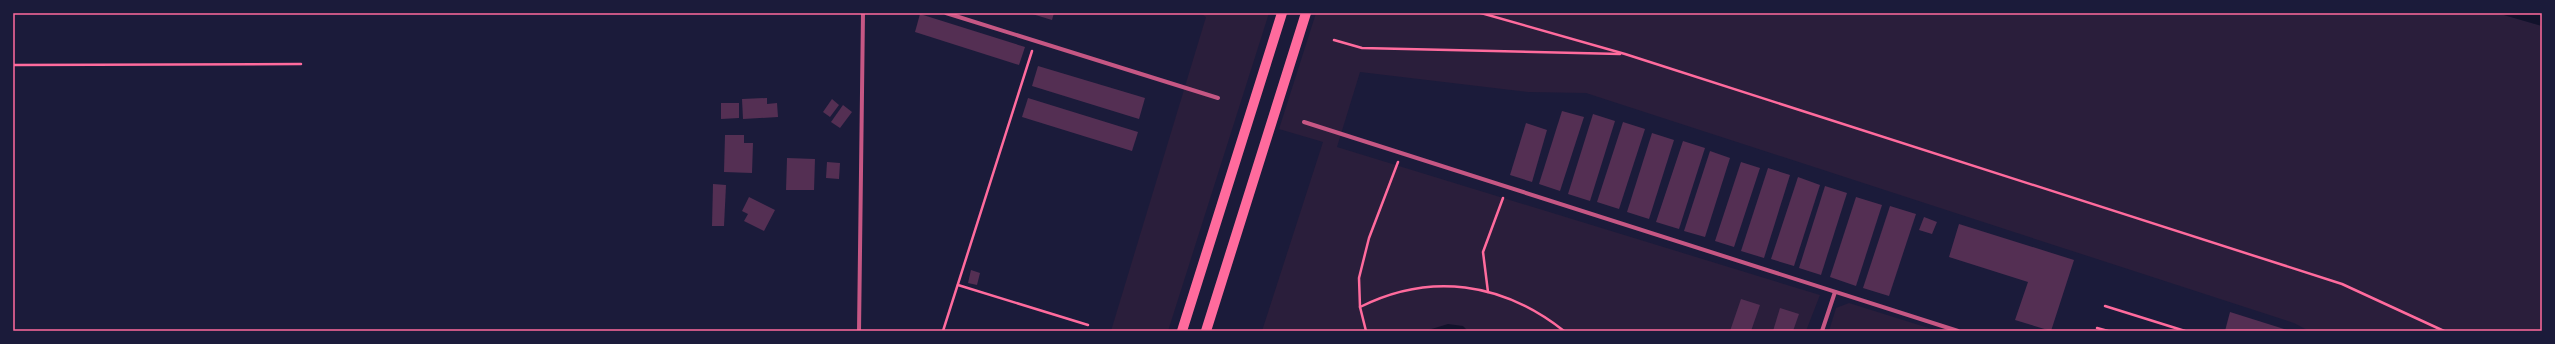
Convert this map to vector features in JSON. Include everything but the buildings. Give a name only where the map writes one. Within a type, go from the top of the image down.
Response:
[{"type":"main road","points":[[1182,331],[1282,13]]},
{"type":"main road","points":[[1206,331],[1306,13]]},
{"type":"street","points":[[859,331],[863,13]]},
{"type":"street","points":[[946,13],[1218,98]]},
{"type":"street","points":[[1304,122],[1402,152],[1958,331]]},
{"type":"street","points":[[1822,331],[1835,292]]},
{"type":"path","points":[[1481,13],[1625,54],[2342,284],[2444,331]]},
{"type":"path","points":[[943,331],[1035,40]]},
{"type":"path","points":[[1334,40],[1362,48],[1625,54]]},
{"type":"path","points":[[13,65],[301,64]]},
{"type":"path","points":[[1366,331],[1360,307],[1359,278],[1366,251],[1402,152]]},
{"type":"path","points":[[1488,292],[1483,252],[1508,187]]},
{"type":"path","points":[[1360,307],[1404,289],[1441,284],[1488,292],[1531,308],[1564,331]]},
{"type":"path","points":[[958,285],[1088,325]]},
{"type":"path","points":[[2105,306],[2185,331]]},
{"type":"path","points":[[2097,328],[2108,331]]},
{"type":"shaded area","points":[[1200,13],[1269,13],[1168,331],[1111,331],[1206,17]]},
{"type":"shaded area","points":[[1316,13],[2497,13],[2542,26],[2542,331],[2309,331],[2294,323],[1586,93],[1528,92],[1360,72],[1337,147],[1820,295],[1806,331],[1262,331],[1323,142],[1279,129]]},
{"type":"shaded area","points":[[2497,13],[2542,13],[2542,26]]},
{"type":"shaded area","points":[[1849,303],[1938,331],[1829,331],[1836,308]]},
{"type":"shaded area","points":[[1448,324],[1463,326],[1468,331],[1425,331]]}]
